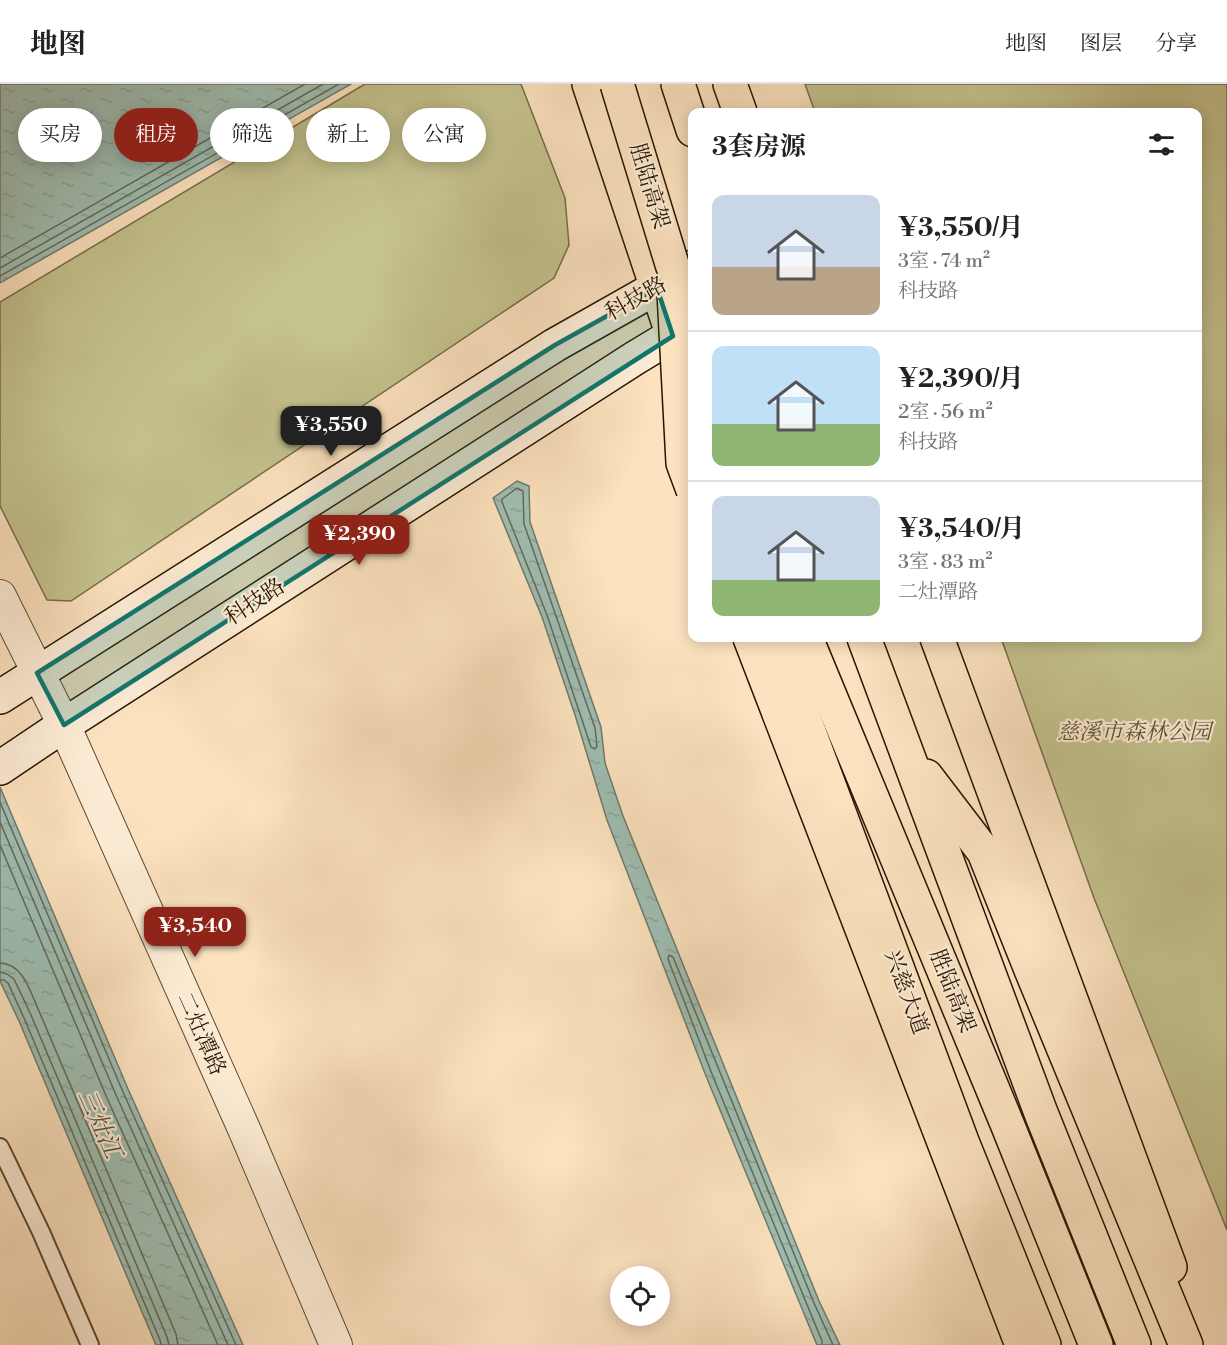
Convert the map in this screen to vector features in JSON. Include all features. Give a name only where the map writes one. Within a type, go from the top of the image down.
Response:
[{"type":"main road","points":[[589,84],[686,327],[688,347]]},
{"type":"main road","name":"胜陆高架","points":[[617,84],[683,265],[686,327]]},
{"type":"main road","points":[[678,84],[688,115]]},
{"type":"main road","points":[[730,84],[739,108]]},
{"type":"main road","points":[[683,265],[683,463],[688,476]]},
{"type":"main road","name":"科技路","points":[[0,697],[683,265]]},
{"type":"main road","name":"科技路","points":[[0,768],[686,327]]},
{"type":"main road","points":[[752,642],[1022,1345]]},
{"type":"main road","name":"兴慈大道","points":[[775,642],[963,1144],[1044,1345]]},
{"type":"main road","name":"胜陆高架","points":[[808,642],[1096,1345]]},
{"type":"main road","name":"胜陆高架","points":[[865,642],[1041,1113],[1134,1345]]},
{"type":"main road","points":[[938,642],[1199,1345]]},
{"type":"main road","points":[[904,747],[984,852],[1186,1345]]},
{"type":"street","name":"二灶潭路","points":[[0,596],[64,725],[239,1118],[336,1345]]},
{"type":"lane","points":[[0,1147],[41,1232],[90,1345]]},
{"type":"highlighted area","points":[[657,288],[673,336],[64,725],[37,673],[555,345]]},
{"type":"green space","points":[[365,84],[521,84],[565,198],[569,245],[554,278],[71,601],[47,600],[0,506],[0,302],[234,162],[294,162],[294,126],[306,119],[306,162],[390,162],[390,108],[325,108]]},
{"type":"green space","name":"慈溪市森林公园","points":[[805,84],[1227,84],[1227,1230],[1094,898],[1002,642],[1202,642],[1202,108],[814,108]]},
{"type":"water","points":[[0,84],[351,84],[294,116],[294,108],[210,108],[210,162],[213,162],[0,283]]},
{"type":"water","points":[[517,481],[529,486],[530,522],[601,727],[605,763],[623,816],[819,1301],[840,1345],[817,1345],[706,1076],[607,820],[542,617],[493,498]]},
{"type":"water","name":"三灶江","points":[[0,787],[128,1089],[243,1345],[156,1345],[0,981]]}]
